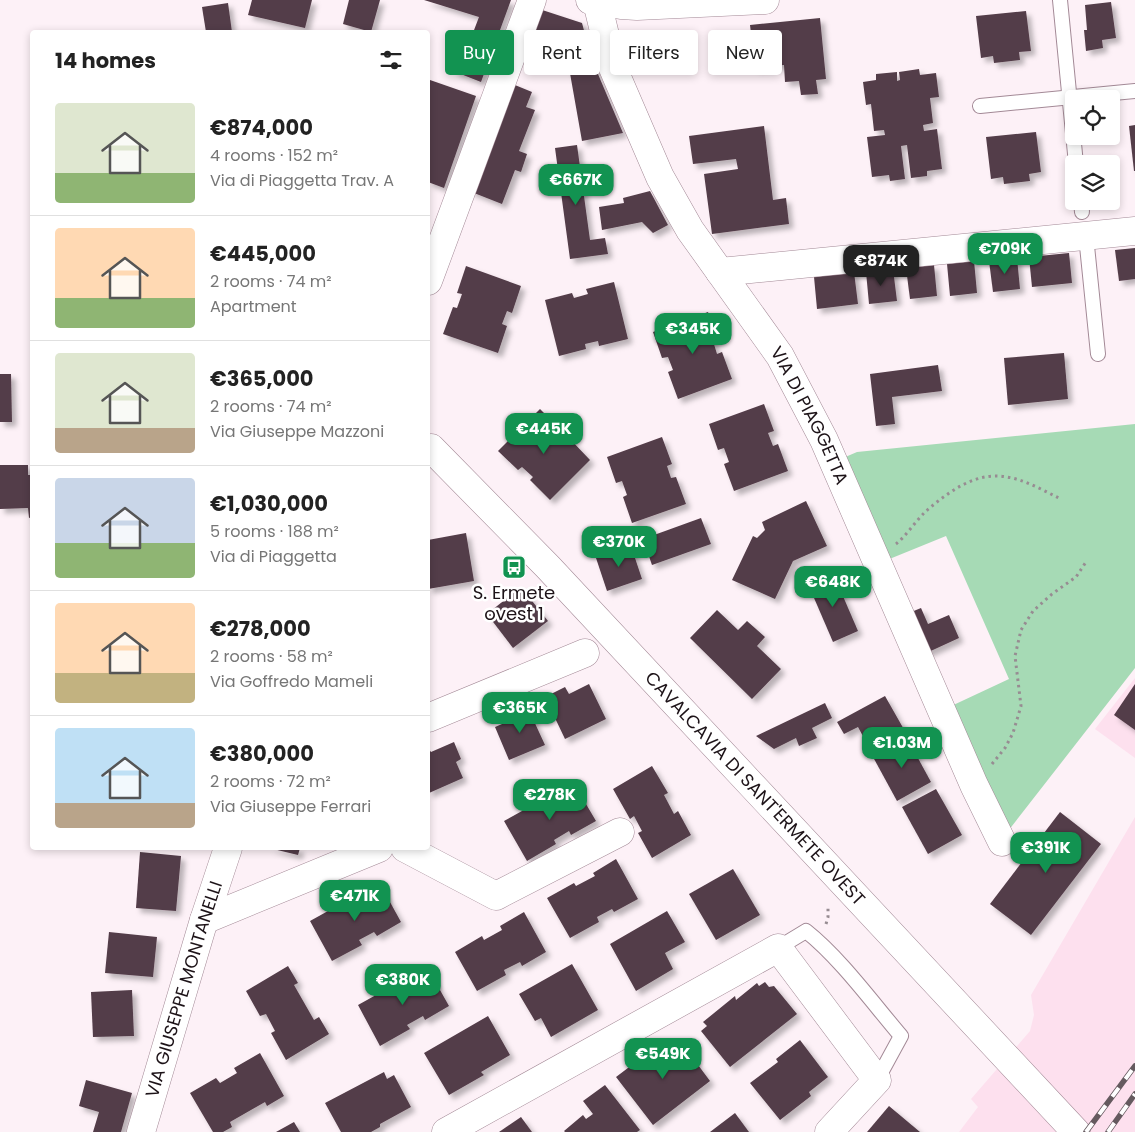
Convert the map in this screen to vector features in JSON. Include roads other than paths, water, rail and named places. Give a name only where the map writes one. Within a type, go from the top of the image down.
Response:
[{"type":"street","points":[[430,277],[532,0]]},
{"type":"street","points":[[593,1],[637,6],[765,0]]},
{"type":"street","name":"VIA DI PIAGGETTA","points":[[593,1],[613,68],[660,177],[690,230],[762,329],[789,372],[824,440],[974,785],[1002,842]]},
{"type":"street","points":[[720,272],[1083,216],[1135,232]]},
{"type":"street","name":"CAVALCAVIA DI SANT'ERMETE OVEST","points":[[430,445],[555,574],[1076,1132]]},
{"type":"street","points":[[430,717],[585,653]]},
{"type":"street","points":[[409,850],[496,896],[620,832]]},
{"type":"street","name":"VIA GIUSEPPE MONTANELLI","points":[[141,1132],[204,920],[227,850]]},
{"type":"street","points":[[204,920],[374,850]]},
{"type":"street","points":[[446,1132],[778,948],[877,1080],[829,1132]]},
{"type":"lane","points":[[1060,0],[1068,90]]},
{"type":"lane","points":[[1120,93],[1135,91]]},
{"type":"lane","points":[[980,106],[1065,98]]},
{"type":"lane","points":[[1083,216],[1098,354]]},
{"type":"lane","points":[[778,948],[806,931],[856,982],[901,1036],[877,1080]]},
{"type":"railway","points":[[1086,1132],[1135,1066]]},
{"type":"railway","points":[[1108,1132],[1135,1094]]},
{"type":"place","name":"S. Ermete ovest 1","points":[[514,567]]}]
